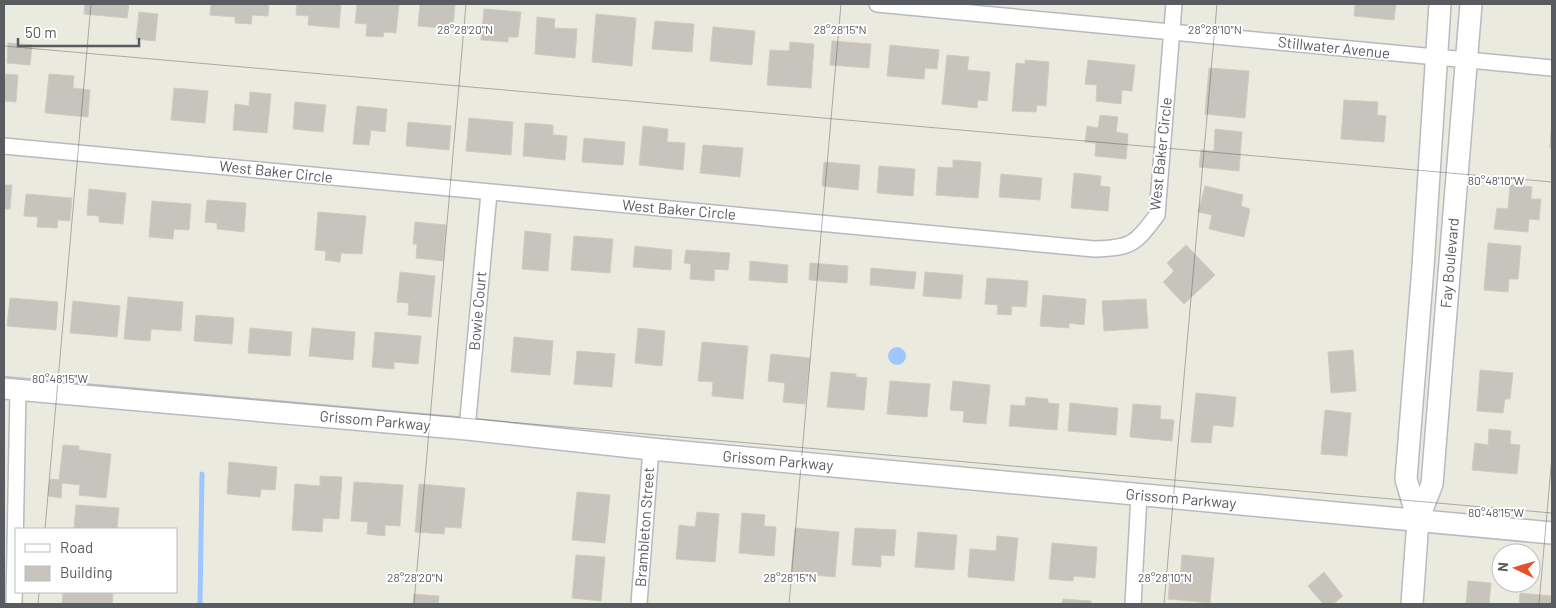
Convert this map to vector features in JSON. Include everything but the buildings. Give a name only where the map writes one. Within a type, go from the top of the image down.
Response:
[{"type":"main road","name":"Fay Boulevard","points":[[1418,520],[1406,479],[1423,266],[1440,4]]},
{"type":"main road","name":"Fay Boulevard","points":[[1412,604],[1418,520],[1432,484],[1471,4]]},
{"type":"main road","name":"Grissom Parkway","points":[[11,389],[467,430],[651,449],[1552,533]]},
{"type":"street","name":"Stillwater Avenue","points":[[877,4],[1552,68]]},
{"type":"street","name":"West Baker Circle","points":[[4,146],[1094,249],[1120,248],[1138,240],[1158,215],[1174,4]]},
{"type":"street","name":"Bowie Court","points":[[467,430],[489,193]]},
{"type":"street","points":[[11,389],[14,604]]},
{"type":"street","name":"Brambleton Street","points":[[639,604],[651,449]]},
{"type":"street","points":[[1133,604],[1139,495]]},
{"type":"water","points":[[897,347],[903,350],[906,356],[903,362],[897,365],[891,362],[888,356],[891,350]]},
{"type":"waterway","points":[[200,604],[202,474]]}]
